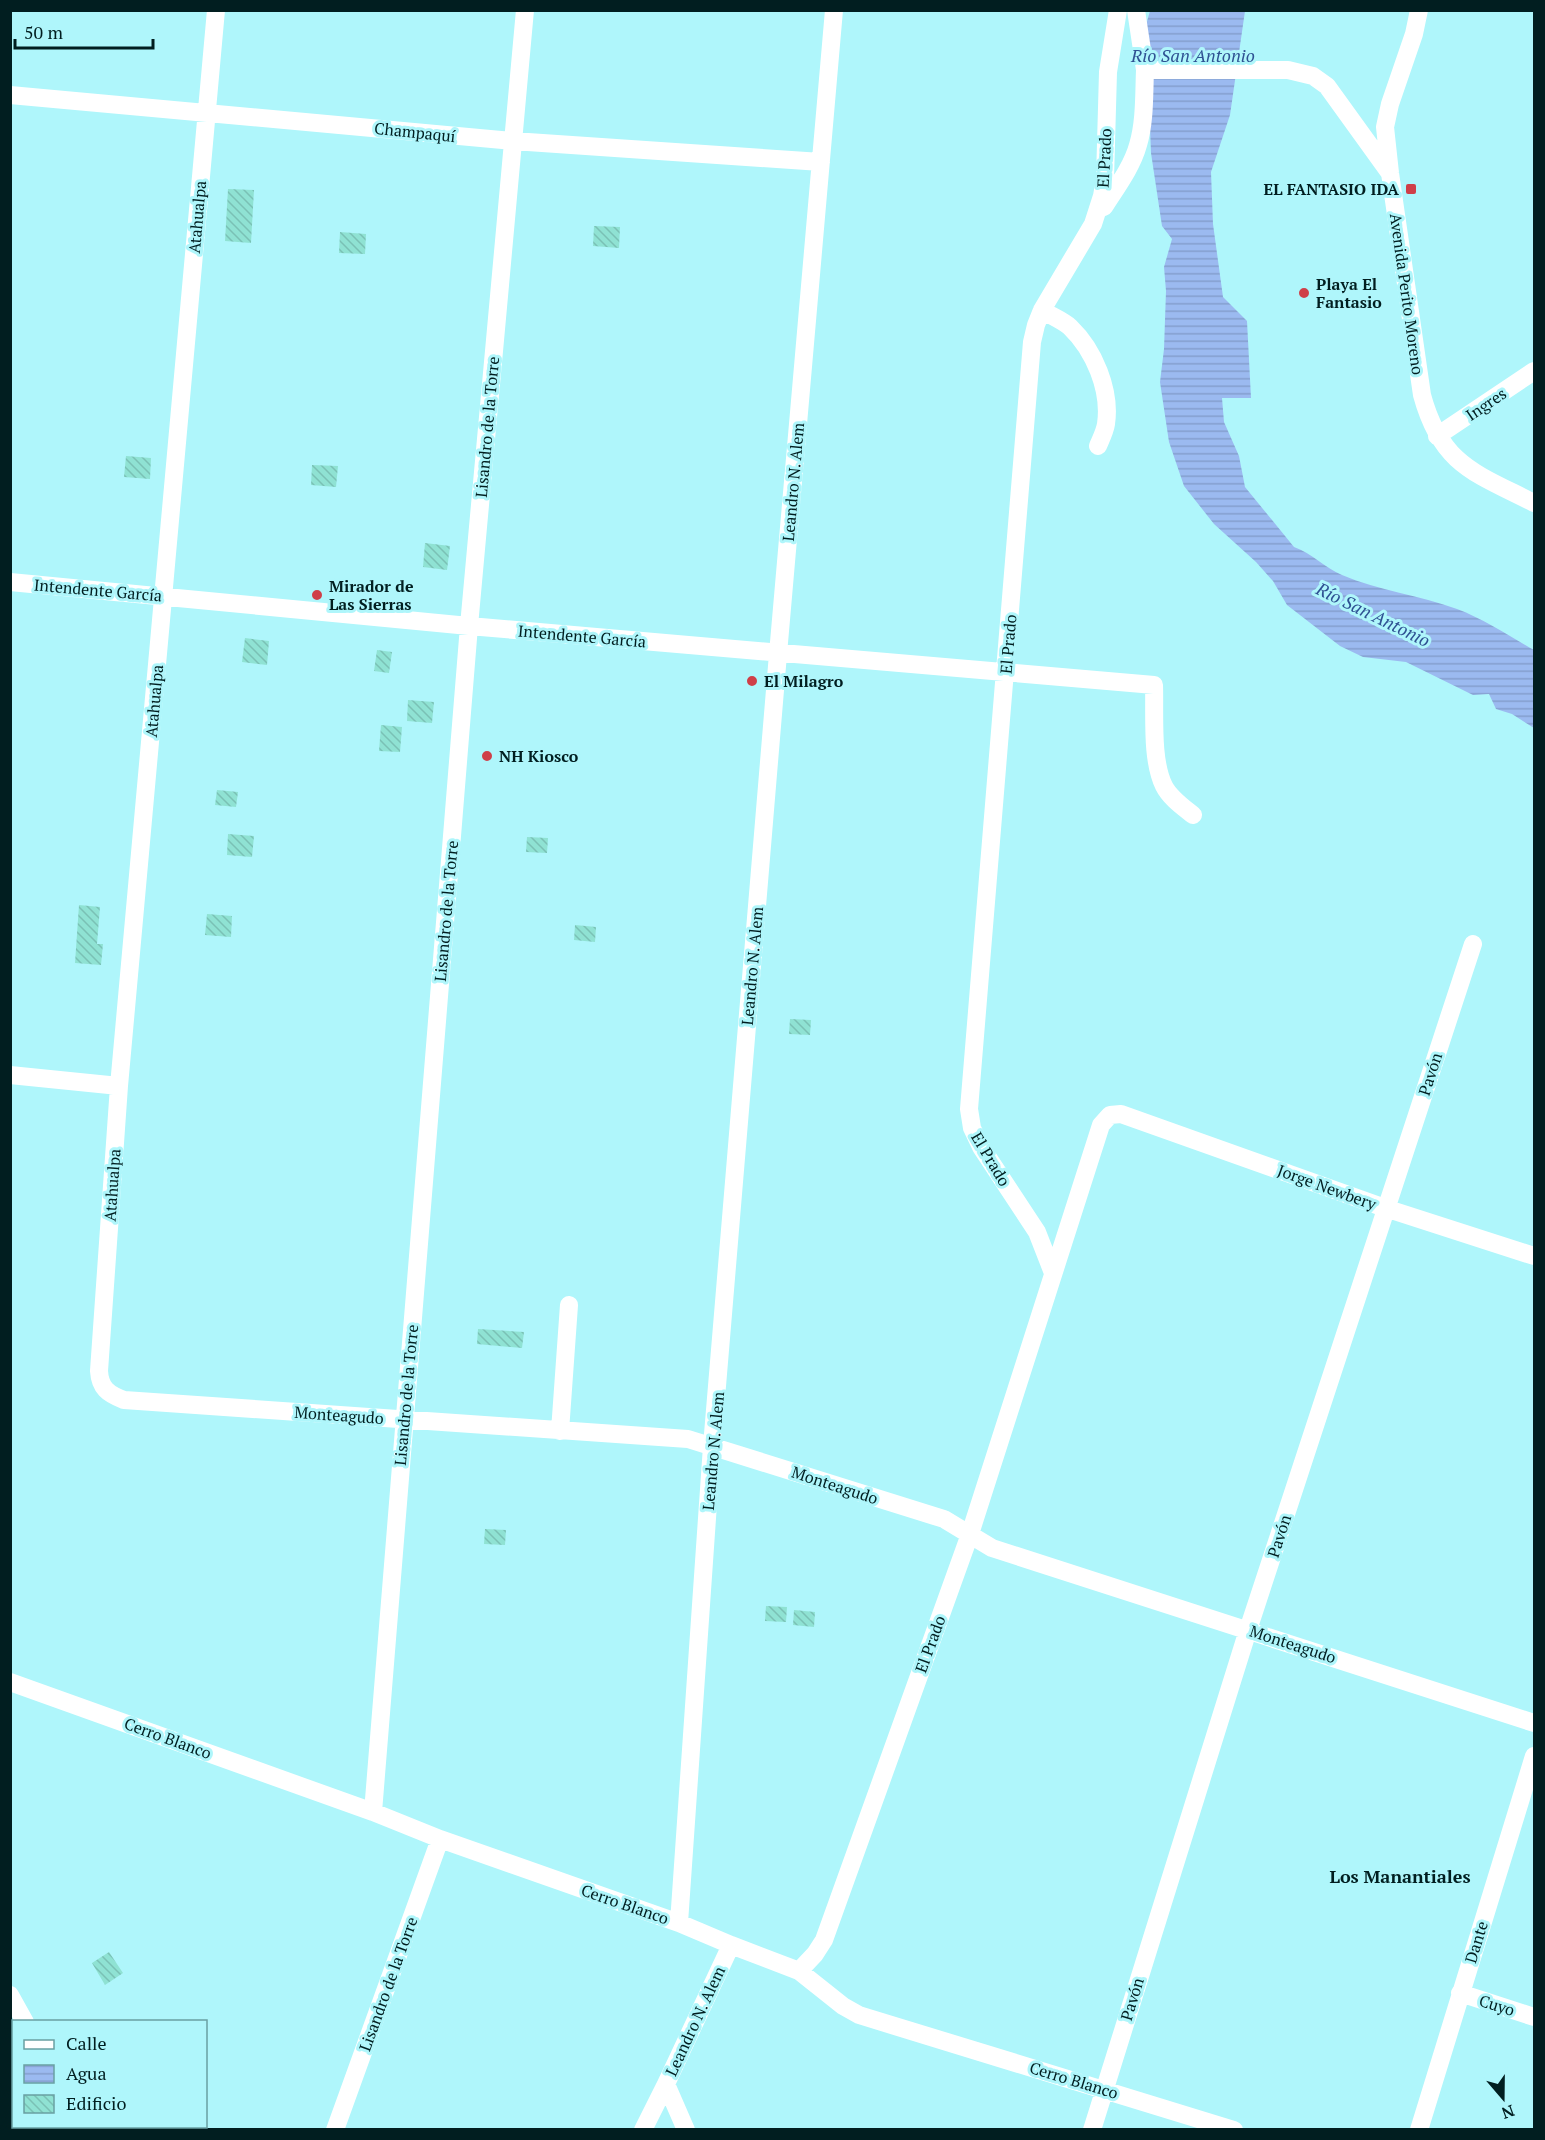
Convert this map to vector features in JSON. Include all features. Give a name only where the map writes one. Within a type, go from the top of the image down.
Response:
[{"type":"street","name":"Atahualpa","points":[[105,1390],[100,1383],[99,1371],[119,1086],[216,10]]},
{"type":"street","name":"Lisandro de la Torre","points":[[373,1812],[469,626],[525,10]]},
{"type":"street","name":"Leandro N. Alem","points":[[679,1923],[712,1446],[834,10]]},
{"type":"street","name":"El Prado","points":[[1053,1273],[1037,1232],[981,1147],[972,1128],[969,1109],[1032,342],[1042,310],[1093,224],[1105,179],[1108,72],[1118,10]]},
{"type":"street","points":[[1093,224],[1125,173],[1138,146],[1142,127],[1145,70],[1136,10]]},
{"type":"street","name":"Avenida Perito Moreno","points":[[1419,10],[1385,127],[1422,395],[1437,436],[1451,455],[1468,470],[1534,503]]},
{"type":"street","name":"Avenida Perito Moreno","points":[[1413,34],[1425,10]]},
{"type":"street","points":[[1145,70],[1288,69],[1313,76],[1326,86],[1390,173]]},
{"type":"street","name":"Champaquí","points":[[10,95],[207,111],[513,141],[821,162]]},
{"type":"street","points":[[1042,310],[1069,327],[1091,353],[1098,370],[1107,407],[1106,425],[1098,446]]},
{"type":"street","name":"Ingres","points":[[1437,436],[1534,371]]},
{"type":"street","name":"Intendente García","points":[[10,582],[778,654],[1154,685],[1159,774],[1165,788],[1193,815]]},
{"type":"street","name":"Pavón","points":[[1092,2130],[1248,1629],[1473,944]]},
{"type":"street","points":[[10,1075],[119,1086]]},
{"type":"street","name":"El Prado","points":[[799,1971],[824,1940],[970,1534],[1101,1125],[1110,1115],[1121,1114]]},
{"type":"street","name":"Jorge Newbery","points":[[1121,1114],[1385,1208],[1534,1256]]},
{"type":"street","points":[[1037,1232],[1051,1236],[1066,1233]]},
{"type":"street","points":[[560,1431],[569,1305]]},
{"type":"street","name":"Monteagudo","points":[[105,1390],[124,1400],[688,1439],[944,1519],[992,1548],[1534,1723]]},
{"type":"street","name":"Cerro Blanco","points":[[10,1682],[373,1812],[440,1839],[679,1923],[799,1971],[843,2006],[859,2015],[1234,2130]]},
{"type":"street","name":"Dante","points":[[1419,2130],[1534,1756]]},
{"type":"street","name":"Lisandro de la Torre","points":[[335,2130],[440,1839]]},
{"type":"street","name":"Leandro N. Alem","points":[[686,2126],[666,2084],[730,1945]]},
{"type":"street","name":"Cuyo","points":[[1460,1993],[1534,2017]]},
{"type":"street","points":[[10,1995],[24,2020]]},
{"type":"street","points":[[644,2130],[666,2084]]},
{"type":"street","points":[[686,2126],[704,2130]]},
{"type":"water","name":"Río San Antonio","points":[[1150,11],[1245,11],[1230,115],[1211,172],[1213,224],[1223,297],[1247,321],[1251,398],[1222,398],[1224,422],[1239,456],[1245,487],[1294,547],[1336,572],[1370,585],[1457,609],[1534,650],[1534,728],[1512,714],[1496,709],[1489,694],[1473,695],[1406,662],[1363,657],[1340,646],[1287,605],[1273,581],[1256,562],[1214,524],[1184,486],[1169,442],[1160,382],[1164,349],[1166,291],[1164,267],[1172,239],[1162,226],[1151,153],[1146,25]]},
{"type":"building","points":[[228,189],[254,190],[251,243],[225,241]]},
{"type":"building","points":[[594,226],[620,227],[619,248],[593,246]]},
{"type":"building","points":[[340,232],[366,234],[365,254],[339,253]]},
{"type":"building","points":[[126,456],[151,458],[150,479],[124,477]]},
{"type":"building","points":[[312,465],[338,466],[336,487],[311,485]]},
{"type":"building","points":[[425,543],[450,546],[447,570],[423,567]]},
{"type":"building","points":[[245,638],[269,641],[267,665],[242,662]]},
{"type":"building","points":[[377,650],[392,652],[389,673],[374,671]]},
{"type":"building","points":[[408,700],[434,702],[432,723],[407,721]]},
{"type":"building","points":[[381,725],[402,727],[400,752],[379,751]]},
{"type":"building","points":[[217,790],[238,792],[236,807],[215,805]]},
{"type":"building","points":[[228,834],[254,836],[252,857],[227,855]]},
{"type":"building","points":[[527,837],[548,838],[547,853],[526,852]]},
{"type":"building","points":[[79,905],[100,907],[97,944],[103,944],[101,965],[75,963]]},
{"type":"building","points":[[207,914],[232,916],[231,937],[205,935]]},
{"type":"building","points":[[575,925],[596,927],[595,942],[574,940]]},
{"type":"building","points":[[790,1019],[811,1020],[810,1035],[789,1034]]},
{"type":"building","points":[[478,1329],[524,1332],[522,1348],[477,1344]]},
{"type":"building","points":[[485,1529],[506,1530],[505,1545],[484,1544]]},
{"type":"building","points":[[766,1606],[787,1607],[786,1622],[765,1621]]},
{"type":"building","points":[[794,1610],[815,1612],[814,1627],[793,1625]]},
{"type":"building","points":[[109,1952],[123,1973],[105,1985],[92,1963]]},
{"type":"place","name":"EL FANTASIO IDA","points":[[1411,189]]},
{"type":"place","name":"Playa El Fantasio","points":[[1304,293]]},
{"type":"place","name":"Mirador de Las Sierras","points":[[317,595]]},
{"type":"place","name":"El Milagro","points":[[752,681]]},
{"type":"place","name":"NH Kiosco","points":[[487,756]]},
{"type":"district","name":"Los Manantiales","points":[[1400,1877]]}]
